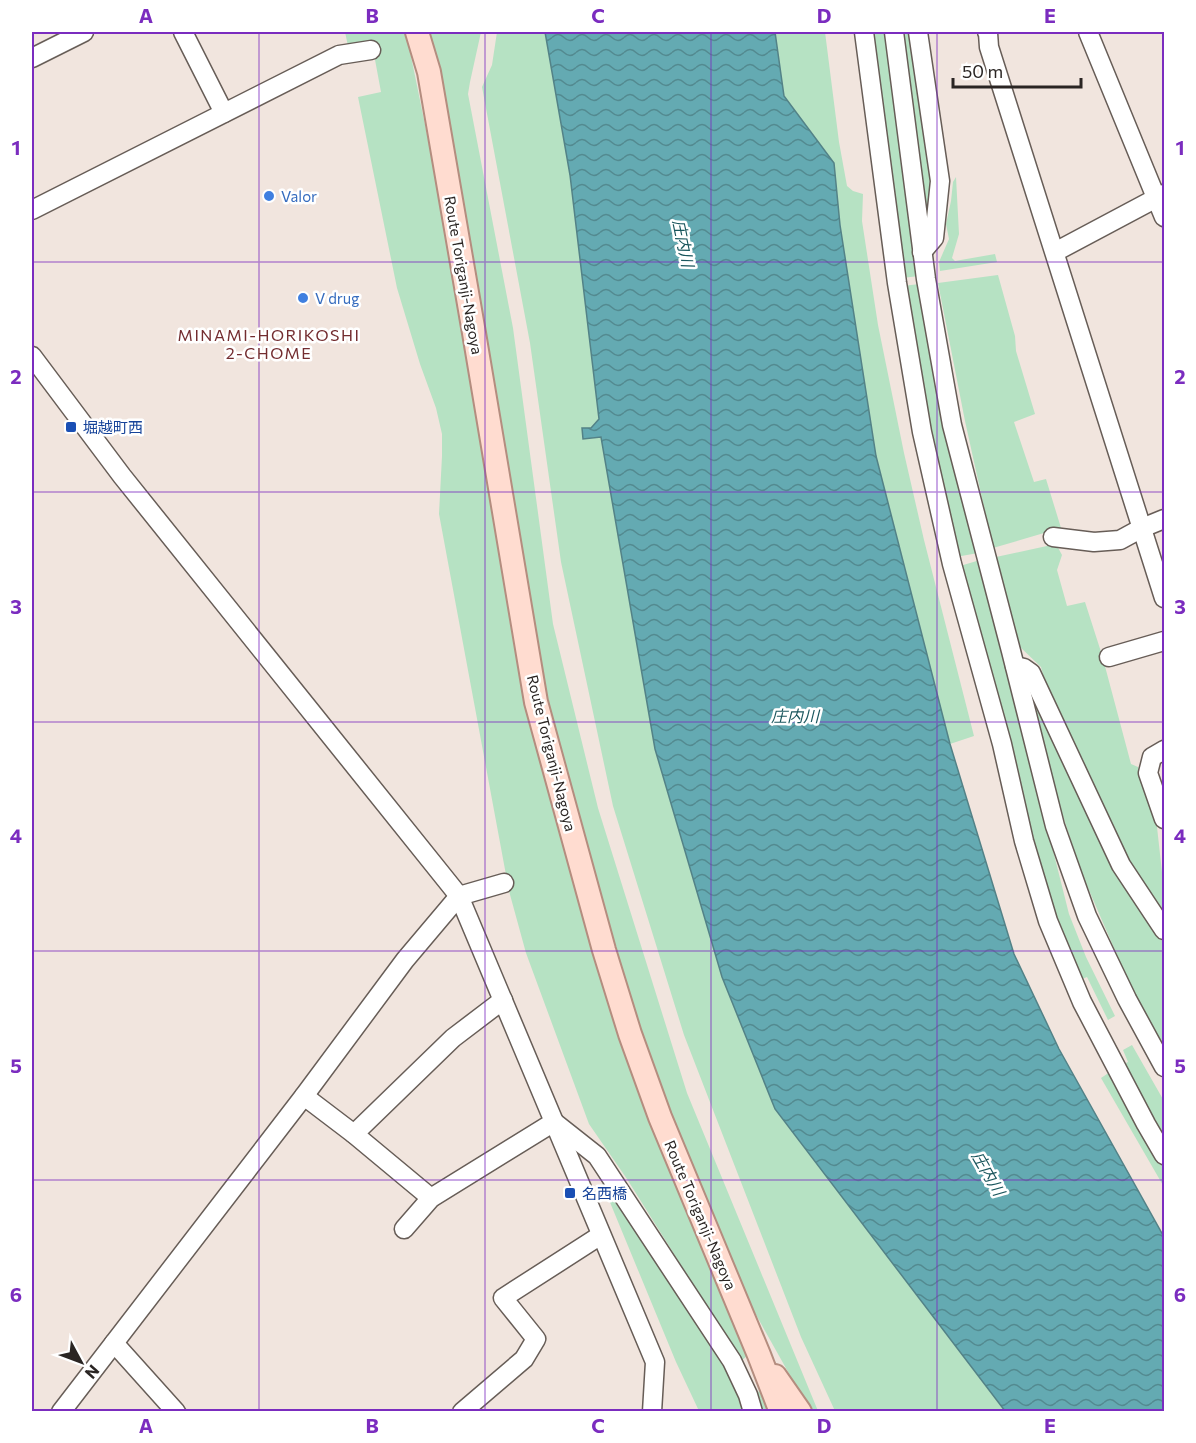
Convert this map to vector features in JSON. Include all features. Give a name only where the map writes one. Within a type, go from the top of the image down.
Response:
[{"type":"main road","name":"Route Toriganji-Nagoya","points":[[417,32],[431,84],[536,702],[604,950],[630,1034],[660,1117],[781,1412]]},
{"type":"main road","points":[[759,1355],[800,1412]]},
{"type":"street","points":[[32,58],[84,32]]},
{"type":"street","points":[[183,32],[224,113]]},
{"type":"street","points":[[864,32],[897,283],[922,432],[952,564],[1002,744],[1024,841],[1048,921],[1082,1002],[1164,1155]]},
{"type":"street","points":[[894,32],[922,252],[952,425],[1055,826],[1088,916],[1127,999],[1164,1067]]},
{"type":"street","points":[[918,32],[940,181],[934,238],[922,252]]},
{"type":"street","points":[[989,32],[989,46],[1164,598]]},
{"type":"street","points":[[1088,32],[1161,196],[1164,217]]},
{"type":"street","points":[[32,210],[339,55],[371,50]]},
{"type":"street","points":[[1055,252],[1161,196]]},
{"type":"street","points":[[32,360],[122,476],[459,896],[655,1362],[652,1412]]},
{"type":"street","points":[[1053,537],[1094,542],[1120,540],[1164,519]]},
{"type":"street","points":[[1109,657],[1164,641]]},
{"type":"street","points":[[1015,666],[1031,673],[1121,865],[1164,930]]},
{"type":"street","points":[[1164,750],[1152,757],[1148,773],[1164,819]]},
{"type":"street","points":[[61,1412],[304,1096],[405,960],[459,896],[504,883]]},
{"type":"street","points":[[354,1134],[453,1038],[503,1000]]},
{"type":"street","points":[[304,1096],[431,1198]]},
{"type":"street","points":[[404,1229],[431,1198],[554,1122]]},
{"type":"street","points":[[554,1122],[597,1156],[732,1361],[750,1403],[772,1387]]},
{"type":"street","points":[[462,1412],[524,1359],[536,1339],[503,1298],[601,1235]]},
{"type":"street","points":[[114,1343],[176,1412]]},
{"type":"green space","points":[[345,32],[406,32],[471,349],[510,623],[592,946],[671,1173],[747,1356],[741,1361],[627,1179],[589,1124],[526,953],[509,891],[439,514],[442,434],[436,408],[397,288],[358,97],[381,92],[373,49],[348,46]]},
{"type":"green space","points":[[428,32],[481,32],[468,94],[513,328],[553,624],[598,808],[687,1093],[818,1411],[810,1411],[727,1263],[639,1031],[613,944],[549,712],[488,344],[439,70]]},
{"type":"green space","points":[[497,32],[545,32],[570,175],[599,419],[583,439],[601,437],[655,749],[722,977],[775,1109],[1005,1411],[835,1411],[801,1337],[684,1035],[613,806],[561,562],[530,343],[482,87],[492,65]]},
{"type":"green space","points":[[775,32],[825,32],[847,186],[863,194],[862,221],[878,325],[904,453],[974,736],[950,744],[876,456],[840,225],[834,163],[784,96]]},
{"type":"green space","points":[[870,32],[887,32],[919,276],[902,278]]},
{"type":"green space","points":[[904,32],[914,32],[935,185],[927,220]]},
{"type":"green space","points":[[956,177],[959,234],[952,258],[955,261],[995,254],[997,262],[940,271],[939,262],[949,239],[946,224],[953,182]]},
{"type":"green space","points":[[998,275],[1015,336],[1016,351],[1035,414],[1014,422],[1034,482],[1046,479],[1061,528],[993,548],[938,283]]},
{"type":"green space","points":[[920,284],[978,553],[956,557],[927,431],[902,286]]},
{"type":"green space","points":[[1056,544],[1062,555],[1057,570],[1067,606],[1085,602],[1102,655],[1131,764],[1138,767],[1156,818],[1164,878],[1164,915],[1130,864],[1045,682],[1041,667],[1019,646],[996,557]]},
{"type":"green space","points":[[980,560],[1069,914],[1086,957],[1115,1016],[1108,1020],[1087,977],[1077,981],[1052,920],[960,566]]},
{"type":"green space","points":[[1031,690],[1114,867],[1164,944],[1164,1049],[1129,983],[1082,874],[1059,804]]},
{"type":"green space","points":[[1132,1045],[1164,1101],[1164,1151],[1118,1067],[1128,1062],[1123,1050]]},
{"type":"green space","points":[[1113,1070],[1164,1161],[1164,1187],[1101,1078]]},
{"type":"green space","points":[[602,1183],[609,1187],[734,1381],[748,1395],[772,1387],[789,1411],[699,1411],[676,1362]]},
{"type":"water","name":"庄内川","points":[[545,32],[775,32],[784,96],[834,163],[840,225],[876,456],[950,744],[1014,954],[1059,1049],[1164,1237],[1164,1411],[1005,1411],[775,1109],[722,977],[655,749],[601,437],[583,439],[582,428],[591,428],[599,419],[570,175]]},
{"type":"place","name":"Valor","points":[[269,196]]},
{"type":"place","name":"V drug","points":[[303,298]]},
{"type":"place","name":"堀越町西","points":[[71,427]]},
{"type":"place","name":"名西橋","points":[[570,1193]]},
{"type":"district","name":"MINAMI-HORIKOSHI 2-CHOME","points":[[269,343]]}]
